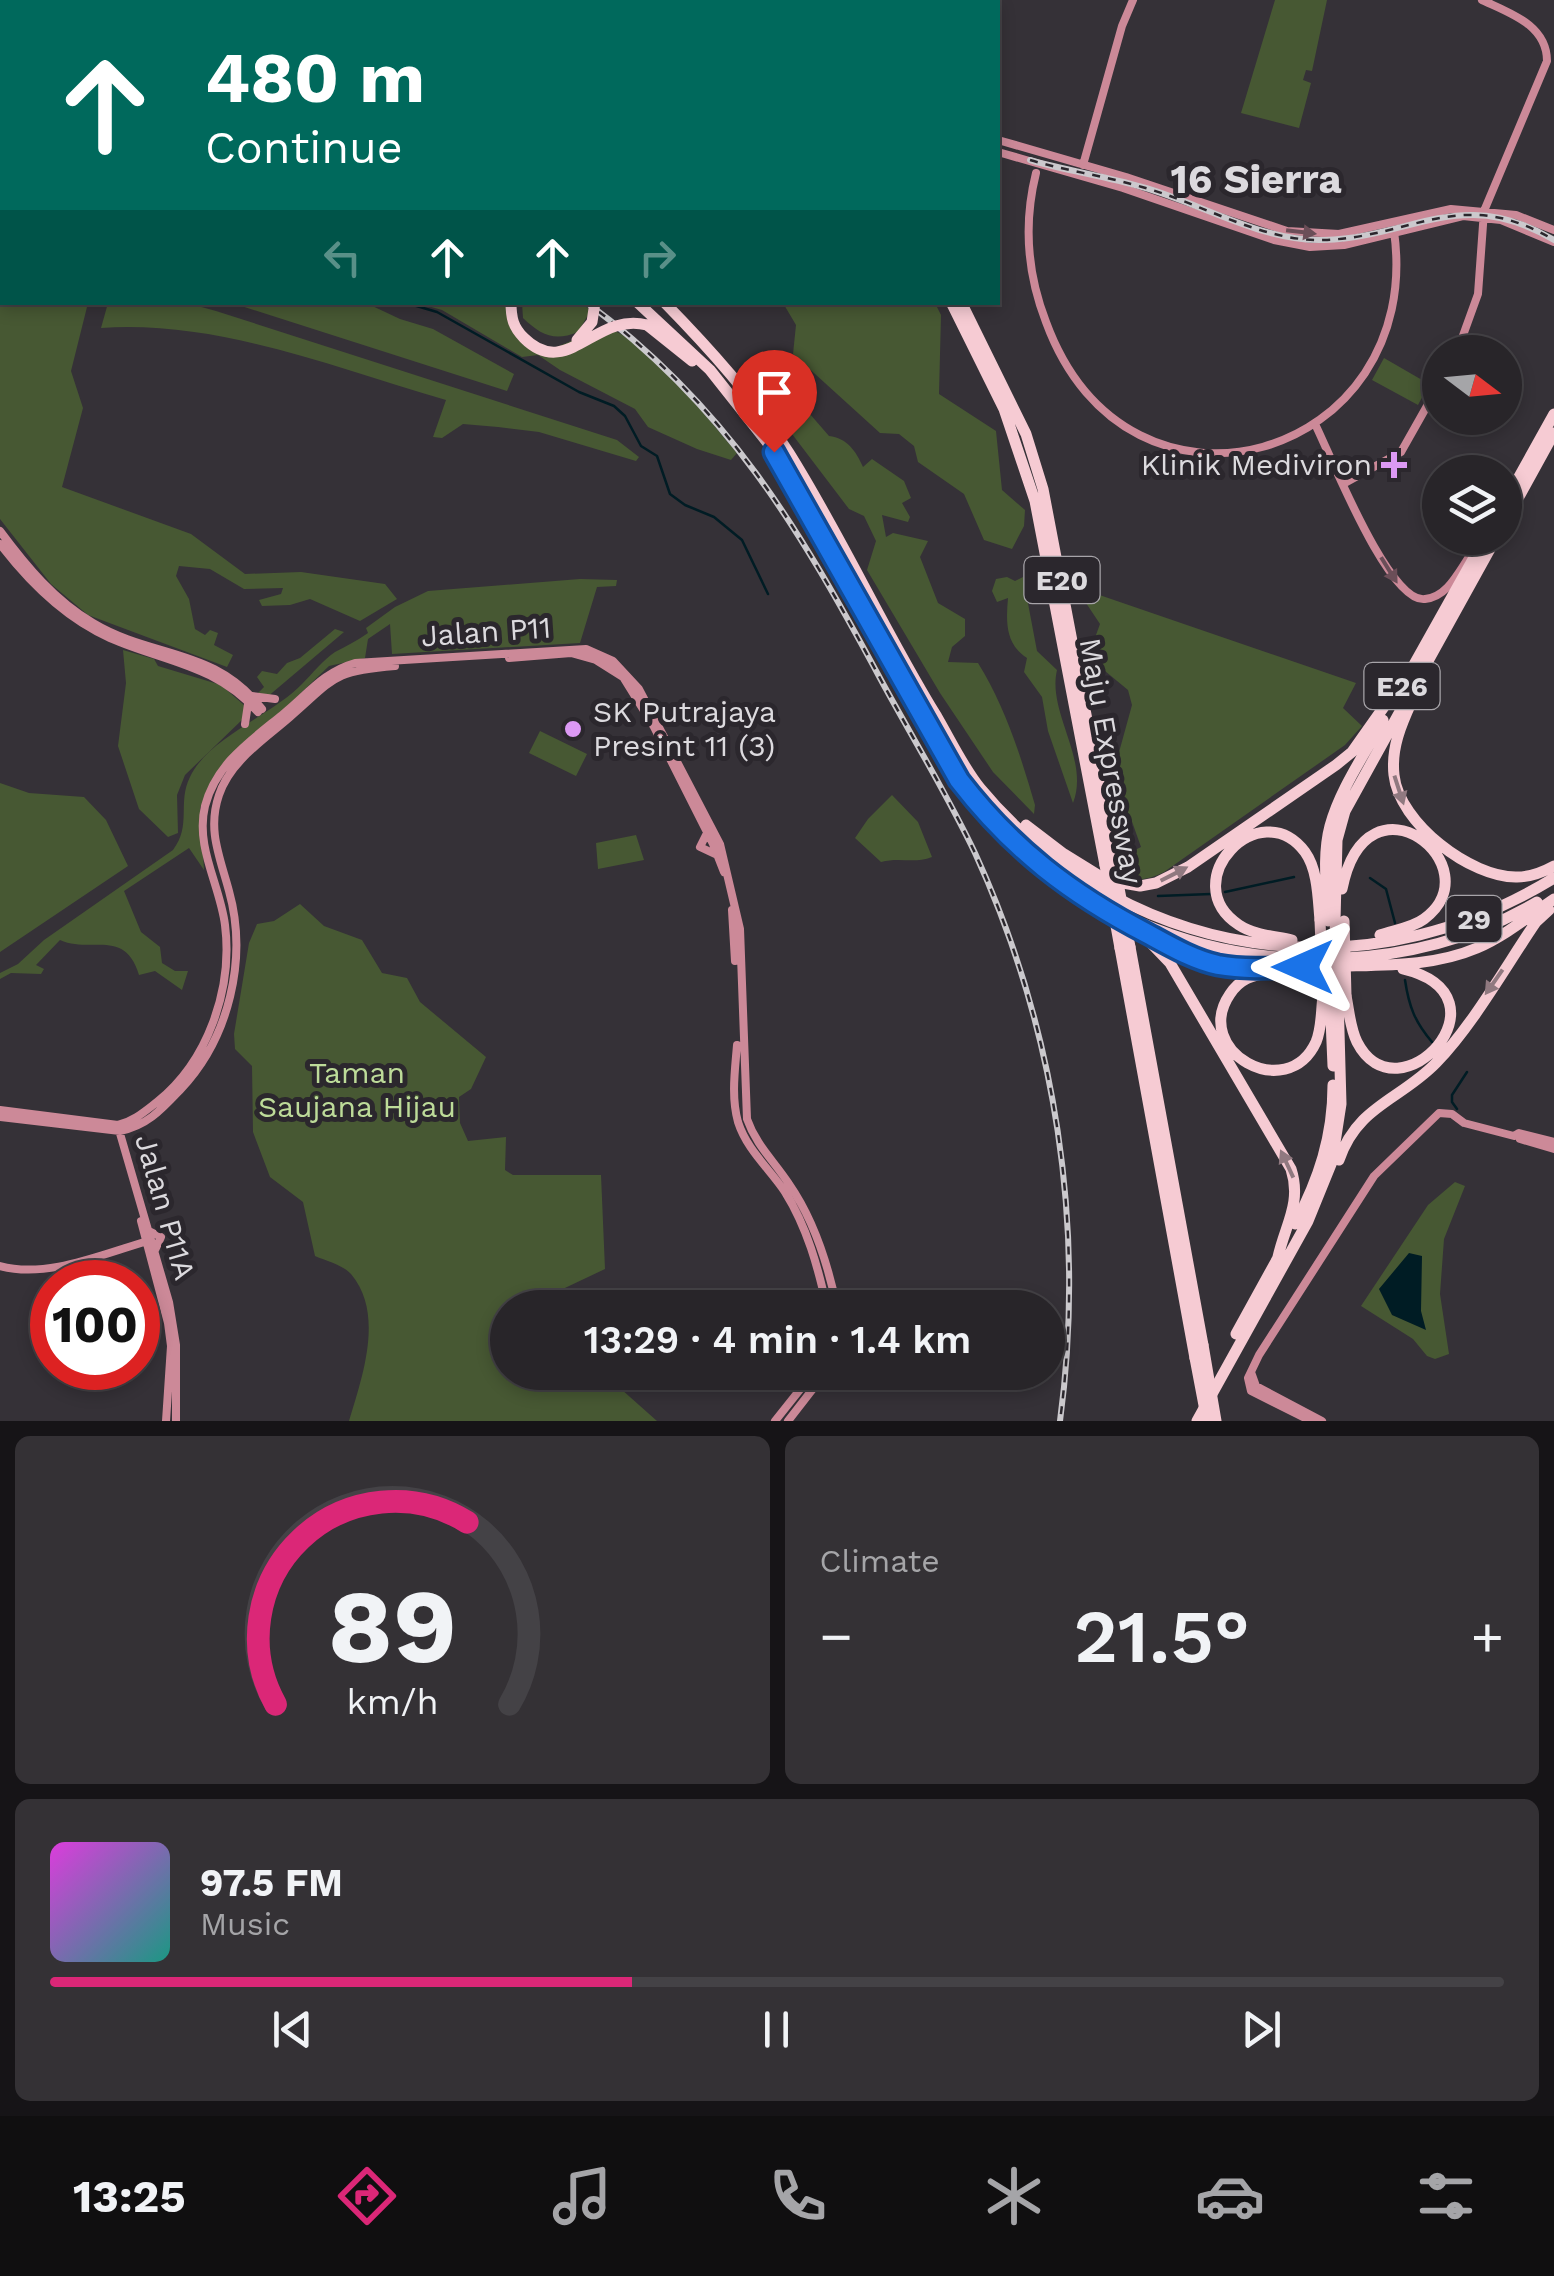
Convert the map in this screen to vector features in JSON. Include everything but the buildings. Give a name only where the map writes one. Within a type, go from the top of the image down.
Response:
[{"type":"highway","points":[[514,305],[513,325],[528,342],[548,352],[575,348],[606,327],[623,322],[647,325],[711,377],[758,428]]},
{"type":"highway","points":[[515,305],[520,325],[530,336],[550,346],[578,340],[588,330],[594,305]]},
{"type":"highway","name":"29","points":[[640,305],[702,361],[758,428],[799,493],[959,780],[1024,854],[1062,882],[1118,913],[1175,936],[1236,951],[1297,958],[1353,958],[1425,947],[1554,899]]},
{"type":"highway","name":"29","points":[[663,305],[740,386],[788,452],[978,785],[1002,812],[1078,876],[1159,917],[1246,942],[1325,948],[1405,939],[1474,919],[1554,878]]},
{"type":"highway","name":"Maju Expressway","points":[[952,305],[1004,408],[1035,501],[1110,868]]},
{"type":"highway","name":"Maju Expressway","points":[[962,305],[1026,434],[1043,489],[1110,868],[1216,1421]]},
{"type":"highway","points":[[1522,488],[1549,432],[1554,410]]},
{"type":"highway","points":[[1522,475],[1549,432]]},
{"type":"highway","points":[[1522,498],[1554,448]]},
{"type":"highway","name":"E26","points":[[1332,921],[1322,853],[1337,806],[1476,555]]},
{"type":"highway","name":"E26","points":[[1332,921],[1341,821],[1487,555]]},
{"type":"highway","points":[[1425,664],[1394,752],[1394,776],[1404,804],[1428,833],[1476,868],[1518,877],[1554,868]]},
{"type":"highway","points":[[1064,854],[1114,882],[1140,886],[1170,878],[1336,766],[1352,752],[1393,694],[1401,689]]},
{"type":"highway","points":[[955,748],[1020,820],[1098,881],[1168,914],[1235,933],[1292,940],[1347,940],[1447,922],[1501,900],[1554,868]]},
{"type":"highway","points":[[1341,821],[1342,889]]},
{"type":"highway","points":[[1194,1421],[1320,1173],[1334,1096],[1329,1083],[1334,996],[1332,921],[1353,854],[1366,838],[1378,832],[1413,832],[1434,848],[1444,872],[1440,900],[1423,920],[1380,935]]},
{"type":"highway","points":[[1292,940],[1248,930],[1222,908],[1216,886],[1218,871],[1234,844],[1268,833],[1296,843],[1306,854],[1332,921],[1334,996],[1347,1055],[1335,1149],[1308,1221]]},
{"type":"highway","points":[[1024,854],[1055,886],[1089,909],[1146,938],[1170,962],[1291,1169],[1296,1198],[1292,1222],[1278,1257]]},
{"type":"highway","points":[[1062,882],[1086,900],[1206,961],[1252,968],[1440,960],[1478,948],[1554,899]]},
{"type":"highway","points":[[1194,1421],[1323,1200],[1353,1130],[1368,1113],[1435,1064],[1554,899]]},
{"type":"highway","name":"Maju Expressway","points":[[1125,948],[1208,1421]]},
{"type":"highway","points":[[1334,996],[1356,1040],[1372,1058],[1392,1066],[1421,1062],[1433,1054],[1446,1036],[1450,1022],[1446,998],[1423,974],[1389,965]]},
{"type":"highway","points":[[1303,967],[1246,978],[1234,988],[1222,1011],[1221,1023],[1228,1046],[1238,1058],[1255,1068],[1275,1071],[1295,1064],[1308,1055],[1334,996]]},
{"type":"main road","points":[[1083,165],[1133,0]]},
{"type":"main road","points":[[1465,335],[1478,294],[1483,214],[1542,74],[1547,50],[1532,26],[1482,0]]},
{"type":"main road","points":[[1000,141],[1126,176],[1278,229],[1306,234],[1360,230],[1451,209],[1503,220],[1554,242]]},
{"type":"main road","points":[[1000,153],[1123,188],[1274,240],[1321,248],[1453,217],[1495,212],[1524,217],[1554,230]]},
{"type":"main road","points":[[1034,162],[1036,173],[1027,218],[1034,284],[1056,350],[1097,407],[1135,432],[1166,446],[1211,456],[1260,448],[1315,424],[1347,396],[1382,341],[1396,288],[1398,258],[1394,231]]},
{"type":"main road","points":[[1036,173],[1044,165]]},
{"type":"main road","points":[[1489,200],[1495,212]]},
{"type":"main road","points":[[1482,235],[1489,222],[1503,220]]},
{"type":"main road","points":[[1343,484],[1402,452],[1422,415]]},
{"type":"main road","points":[[1315,424],[1394,580],[1407,595],[1416,599],[1439,595],[1472,555]]},
{"type":"main road","points":[[0,531],[38,579],[94,624],[196,659],[222,672],[260,711]]},
{"type":"main road","points":[[0,544],[33,583],[84,624],[127,645],[205,670],[250,698],[275,699]]},
{"type":"main road","name":"Jalan P11","points":[[279,722],[325,675],[355,663],[576,647],[600,654],[628,674],[659,724],[720,844],[740,929],[745,1112],[758,1145],[805,1210],[822,1250],[832,1290]]},
{"type":"main road","name":"Jalan P11","points":[[117,1128],[135,1120],[164,1097],[200,1048],[213,1022],[225,976],[227,945],[205,846],[203,817],[224,766],[329,682],[358,669],[571,653],[606,665],[624,678],[654,727],[708,833],[700,847],[717,855],[725,876],[734,930],[737,1117],[750,1148],[796,1210],[822,1290]]},
{"type":"main road","points":[[245,724],[250,698]]},
{"type":"main road","name":"Jalan P11","points":[[0,1114],[132,1129],[151,1119],[168,1102],[208,1053],[232,984],[236,953],[235,925],[213,834],[216,805],[230,772],[264,734]]},
{"type":"main road","points":[[227,884],[222,910],[235,925]]},
{"type":"main road","points":[[1322,1421],[1256,1386],[1252,1372],[1258,1356],[1374,1176],[1440,1113],[1554,1150]]},
{"type":"main road","name":"Jalan P11A","points":[[117,1128],[164,1303],[171,1346],[166,1421]]},
{"type":"main road","name":"Jalan P11A","points":[[117,1128],[170,1302],[176,1345],[176,1421]]},
{"type":"main road","points":[[124,1143],[132,1129]]},
{"type":"main road","points":[[1517,1138],[1519,1133],[1554,1142]]},
{"type":"main road","points":[[0,1266],[45,1269],[149,1241]]},
{"type":"main road","points":[[776,1421],[800,1390]]},
{"type":"main road","points":[[788,1421],[812,1390]]},
{"type":"main road","points":[[1280,1400],[1311,1421]]},
{"type":"green space","points":[[1275,0],[1327,0],[1312,71],[1306,70],[1303,80],[1311,83],[1299,128],[1241,113]]},
{"type":"green space","points":[[0,305],[88,305],[71,371],[83,408],[62,487],[191,534],[245,574],[301,572],[385,584],[397,599],[360,621],[310,599],[290,605],[262,606],[259,600],[281,594],[283,588],[244,589],[210,569],[179,566],[176,576],[189,599],[195,629],[205,635],[210,630],[218,633],[214,645],[233,655],[227,667],[88,615],[51,584],[0,519]]},
{"type":"green space","points":[[107,305],[194,305],[617,440],[639,457],[636,461],[539,432],[498,427],[463,424],[442,438],[433,437],[446,400],[233,339],[145,327],[101,328]]},
{"type":"green space","points":[[238,305],[370,305],[433,329],[514,374],[507,391]]},
{"type":"green space","points":[[424,305],[508,305],[512,329],[543,353],[602,330],[623,335],[658,363],[737,453],[731,460],[648,427],[635,409],[538,355],[522,357],[442,310]]},
{"type":"green space","points":[[522,305],[583,305],[591,310],[578,332],[569,335],[542,333],[523,318]]},
{"type":"green space","points":[[784,305],[936,305],[941,315],[939,394],[996,431],[1002,490],[1025,510],[1024,526],[1012,549],[984,540],[964,494],[918,462],[914,446],[899,434],[880,433],[793,354],[796,325]]},
{"type":"green space","points":[[754,356],[829,436],[850,446],[863,467],[872,459],[904,481],[911,498],[902,503],[910,517],[908,522],[882,515],[886,537],[893,533],[928,541],[920,557],[938,603],[965,619],[965,636],[952,647],[948,662],[978,663],[988,679],[1018,750],[1035,805],[1034,814],[993,772],[940,693],[867,570],[876,541],[864,516],[849,509],[741,367]]},
{"type":"green space","points":[[1384,358],[1422,380],[1422,397],[1418,405],[1372,380]]},
{"type":"green space","points":[[1007,577],[1015,581],[1023,577],[1037,651],[1057,670],[1058,703],[1076,770],[1073,803],[1048,731],[1042,697],[1024,672],[1027,658],[1011,639],[1008,598],[997,602],[992,591],[996,579]]},
{"type":"green space","points":[[580,579],[617,580],[616,586],[597,587],[580,643],[392,654],[390,624],[368,639],[365,658],[329,666],[215,775],[200,808],[204,870],[189,848],[124,891],[141,932],[160,947],[162,963],[175,971],[188,971],[182,990],[155,971],[139,975],[133,961],[116,947],[60,940],[36,965],[44,969],[41,974],[11,973],[0,979],[0,973],[18,964],[44,940],[173,850],[182,832],[186,787],[199,763],[226,738],[289,696],[331,655],[368,633],[366,628],[395,607],[428,591]]},
{"type":"green space","points":[[1082,589],[1356,683],[1343,708],[1362,726],[1345,745],[1164,872],[1145,879],[1125,878],[1121,857],[1141,847],[1130,816],[1110,785],[1132,705],[1128,690],[1088,657],[1100,624],[1082,597]]},
{"type":"green space","points":[[335,629],[344,632],[266,698],[257,694],[264,687],[257,677],[262,671],[277,674]]},
{"type":"green space","points":[[123,650],[154,659],[158,666],[221,685],[245,706],[245,717],[185,775],[177,795],[178,833],[168,837],[139,809],[118,746],[126,683]]},
{"type":"green space","points":[[540,731],[587,754],[576,776],[529,753]]},
{"type":"green space","points":[[0,783],[29,793],[84,797],[106,820],[128,866],[0,952]]},
{"type":"green space","points":[[892,795],[918,822],[932,857],[881,862],[855,838]]},
{"type":"green space","points":[[636,835],[644,860],[598,869],[596,843]]},
{"type":"green space","name":"Taman Saujana Hijau","points":[[300,904],[324,926],[362,940],[382,973],[407,978],[420,1002],[486,1057],[471,1089],[459,1097],[460,1123],[468,1141],[506,1137],[505,1170],[513,1175],[601,1175],[605,1269],[561,1290],[490,1290],[490,1390],[622,1390],[657,1421],[349,1421],[368,1346],[367,1308],[351,1274],[315,1256],[303,1202],[270,1177],[253,1132],[252,1066],[235,1049],[249,943],[257,924],[274,921]]},
{"type":"green space","points":[[1455,1182],[1465,1186],[1444,1239],[1440,1294],[1449,1354],[1435,1359],[1427,1356],[1413,1339],[1361,1306],[1428,1205]]},
{"type":"water","points":[[1409,1253],[1422,1256],[1421,1311],[1426,1330],[1392,1315],[1379,1289]]},
{"type":"waterway","points":[[413,305],[437,312],[579,392],[614,406],[625,416],[641,446],[657,456],[670,494],[714,517],[742,540],[768,594]]},
{"type":"waterway","points":[[1225,892],[1294,877]]},
{"type":"waterway","points":[[1370,878],[1386,889],[1395,923]]},
{"type":"waterway","points":[[1158,896],[1211,894]]},
{"type":"waterway","points":[[1405,980],[1414,1014],[1432,1042]]},
{"type":"waterway","points":[[1457,1109],[1452,1095],[1467,1072]]},
{"type":"railway","points":[[1030,160],[1142,187],[1255,228],[1301,239],[1356,237],[1465,215],[1492,216],[1521,224],[1554,240]]},
{"type":"railway","points":[[590,305],[680,384],[756,473],[820,572],[975,853],[1026,989],[1058,1131],[1069,1275],[1060,1421]]},
{"type":"place","name":"Klinik Mediviron","points":[[1394,465]]},
{"type":"place","name":"SK Putrajaya Presint 11 (3)","points":[[573,729]]},
{"type":"district","name":"16 Sierra","points":[[1256,179]]},
{"type":"route","points":[[774,452],[959,780],[1024,854],[1086,900],[1193,956],[1218,965],[1303,967]]}]
